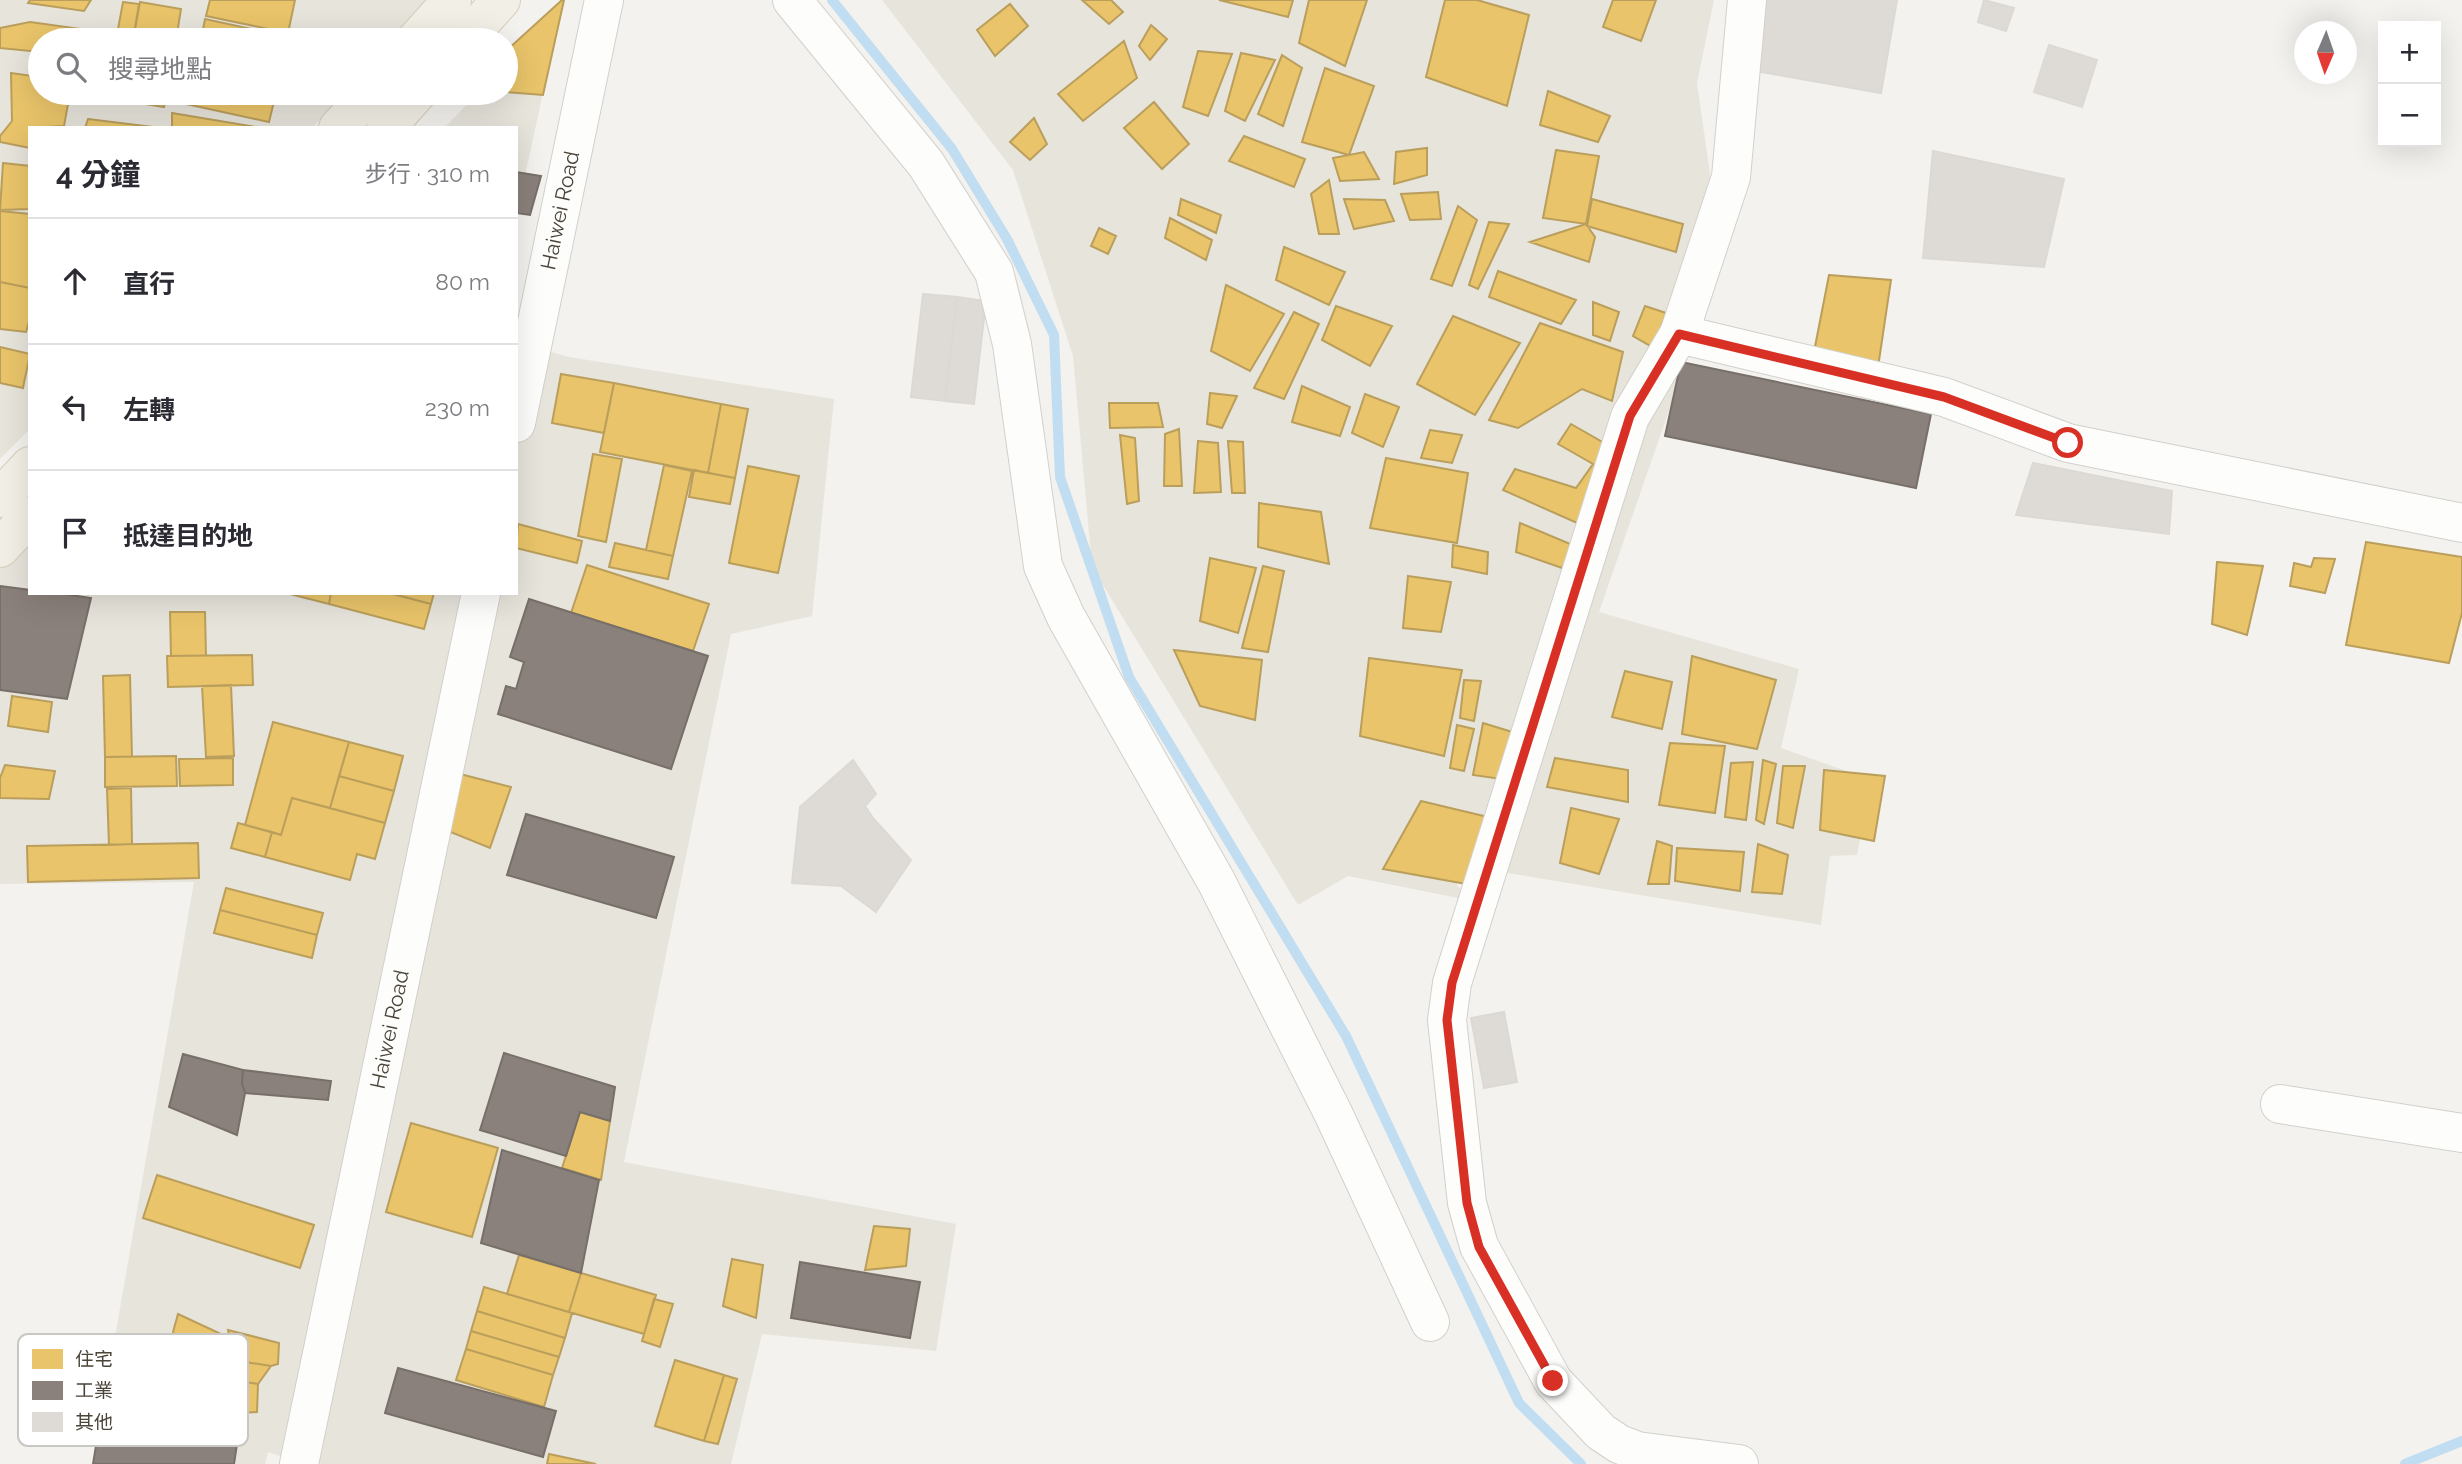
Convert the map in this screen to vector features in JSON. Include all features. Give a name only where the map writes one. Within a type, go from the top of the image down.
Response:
[{"type":"main road","points":[[427,28],[452,0]]},
{"type":"main road","points":[[476,28],[501,0]]},
{"type":"main road","points":[[340,126],[359,105]]},
{"type":"main road","points":[[388,126],[407,105]]},
{"type":"main road","points":[[0,498],[28,468]]},
{"type":"main road","points":[[0,548],[28,518]]},
{"type":"street","name":"Haiwei Road","points":[[518,413],[604,0]]},
{"type":"street","points":[[792,0],[926,164],[994,272],[1012,344],[1043,566],[1066,617],[1216,881],[1333,1113],[1430,1322]]},
{"type":"street","points":[[1739,1464],[1637,1451],[1619,1444],[1601,1432],[1553,1381],[1479,1247],[1467,1203],[1447,1020],[1452,983],[1630,416],[1679,334],[1731,177],[1748,0]]},
{"type":"street","points":[[1679,334],[1944,397],[2068,443],[2462,523]]},
{"type":"street","name":"Haiwei Road","points":[[299,1464],[481,595]]},
{"type":"street","points":[[2280,1104],[2462,1133]]},
{"type":"shaded area","points":[[0,0],[427,0],[403,28],[28,28],[28,105],[333,105],[314,126],[28,126],[28,431],[0,459]]},
{"type":"shaded area","points":[[882,0],[1714,0],[1697,83],[1722,258],[1599,612],[1799,669],[1781,748],[1872,780],[1857,855],[1830,856],[1821,925],[1441,862],[1468,900],[1348,876],[1298,905],[1092,567],[1073,356],[1013,170]]},
{"type":"shaded area","points":[[562,5],[518,208],[518,126],[446,126],[466,105],[518,105],[518,51]]},
{"type":"shaded area","points":[[518,343],[569,357],[834,399],[812,616],[731,634],[624,1162],[956,1224],[936,1351],[762,1334],[731,1464],[302,1464],[268,1452],[265,1464],[93,1464],[96,1446],[248,1446],[248,1334],[116,1334],[194,882],[0,884],[0,564],[28,534],[28,595],[518,595]]},
{"type":"building: 住宅","points":[[30,0],[91,0],[84,11],[28,3]]},
{"type":"building: 住宅","points":[[210,0],[295,0],[289,28],[264,28],[206,16]]},
{"type":"building: 住宅","points":[[564,0],[543,95],[518,93],[518,40]]},
{"type":"building: 住宅","points":[[1082,0],[1111,0],[1123,12],[1109,24]]},
{"type":"building: 住宅","points":[[1219,0],[1293,0],[1288,17]]},
{"type":"building: 住宅","points":[[1309,0],[1367,0],[1345,66],[1299,43]]},
{"type":"building: 住宅","points":[[1445,0],[1477,0],[1529,15],[1507,106],[1426,77]]},
{"type":"building: 住宅","points":[[1613,0],[1656,0],[1641,41],[1603,27]]},
{"type":"building: 住宅","points":[[123,2],[139,4],[135,28],[118,28]]},
{"type":"building: 住宅","points":[[140,2],[181,9],[178,28],[135,28]]},
{"type":"building: 住宅","points":[[1010,4],[1028,26],[995,56],[977,30]]},
{"type":"building: 住宅","points":[[205,19],[246,28],[203,28]]},
{"type":"building: 住宅","points":[[30,22],[74,28],[28,28],[28,51],[0,48],[0,28]]},
{"type":"building: 住宅","points":[[1151,25],[1167,39],[1150,60],[1139,46]]},
{"type":"building: 住宅","points":[[1124,41],[1137,78],[1083,121],[1058,94]]},
{"type":"building: 住宅","points":[[1198,51],[1232,54],[1208,116],[1183,107]]},
{"type":"building: 住宅","points":[[1241,53],[1275,60],[1245,121],[1225,111]]},
{"type":"building: 住宅","points":[[1282,55],[1302,68],[1283,126],[1258,114]]},
{"type":"building: 住宅","points":[[1325,68],[1374,86],[1349,155],[1302,142]]},
{"type":"building: 住宅","points":[[11,73],[28,75],[28,105],[68,105],[64,126],[28,126],[28,148],[0,142],[0,136],[12,121]]},
{"type":"building: 住宅","points":[[1548,91],[1610,116],[1598,142],[1540,125]]},
{"type":"building: 住宅","points":[[1154,102],[1189,144],[1162,169],[1124,128]]},
{"type":"building: 住宅","points":[[191,105],[273,105],[269,122]]},
{"type":"building: 住宅","points":[[172,113],[250,126],[172,126]]},
{"type":"building: 住宅","points":[[1034,118],[1047,144],[1030,160],[1010,142]]},
{"type":"building: 住宅","points":[[88,119],[145,126],[86,126]]},
{"type":"building: 住宅","points":[[1244,136],[1305,159],[1294,187],[1229,161]]},
{"type":"building: 住宅","points":[[1427,148],[1427,175],[1394,184],[1396,152]]},
{"type":"building: 住宅","points":[[1556,150],[1599,156],[1586,224],[1543,218]]},
{"type":"building: 住宅","points":[[1364,152],[1379,179],[1340,181],[1333,158]]},
{"type":"building: 住宅","points":[[3,163],[28,166],[28,209],[0,210]]},
{"type":"building: 住宅","points":[[1329,180],[1339,234],[1319,234],[1311,194]]},
{"type":"building: 住宅","points":[[1438,192],[1441,219],[1410,220],[1401,194]]},
{"type":"building: 住宅","points":[[1181,199],[1221,215],[1216,233],[1178,215]]},
{"type":"building: 住宅","points":[[1344,199],[1385,200],[1394,221],[1354,229]]},
{"type":"building: 住宅","points":[[1592,199],[1683,224],[1676,252],[1587,226]]},
{"type":"building: 住宅","points":[[1458,206],[1477,220],[1452,286],[1431,279]]},
{"type":"building: 住宅","points":[[0,211],[28,214],[28,288],[0,282]]},
{"type":"building: 住宅","points":[[1170,218],[1212,240],[1206,260],[1165,238]]},
{"type":"building: 住宅","points":[[1489,222],[1509,224],[1478,289],[1469,285]]},
{"type":"building: 住宅","points":[[1586,224],[1595,237],[1589,262],[1530,242]]},
{"type":"building: 住宅","points":[[1099,228],[1116,236],[1108,254],[1091,246]]},
{"type":"building: 住宅","points":[[1284,247],[1345,272],[1329,305],[1276,280]]},
{"type":"building: 住宅","points":[[1498,271],[1576,300],[1561,324],[1489,297]]},
{"type":"building: 住宅","points":[[1829,275],[1891,280],[1877,374],[1812,362]]},
{"type":"building: 住宅","points":[[0,282],[28,288],[26,332],[0,329]]},
{"type":"building: 住宅","points":[[1226,285],[1284,314],[1250,371],[1211,351]]},
{"type":"building: 住宅","points":[[1593,302],[1619,312],[1610,341],[1593,335]]},
{"type":"building: 住宅","points":[[1336,306],[1392,326],[1370,366],[1322,340]]},
{"type":"building: 住宅","points":[[1645,306],[1666,313],[1654,348],[1633,336]]},
{"type":"building: 住宅","points":[[1294,312],[1319,324],[1284,399],[1254,388]]},
{"type":"building: 住宅","points":[[1453,316],[1520,343],[1475,415],[1417,384]]},
{"type":"building: 住宅","points":[[1540,323],[1623,352],[1612,401],[1582,389],[1518,428],[1489,420]]},
{"type":"building: 住宅","points":[[0,347],[28,354],[23,388],[0,383]]},
{"type":"building: 住宅","points":[[561,374],[614,383],[604,433],[552,423]]},
{"type":"building: 住宅","points":[[614,383],[721,404],[708,473],[600,452]]},
{"type":"building: 住宅","points":[[1302,386],[1350,407],[1340,436],[1292,422]]},
{"type":"building: 住宅","points":[[1210,393],[1237,396],[1222,428],[1207,424]]},
{"type":"building: 住宅","points":[[1365,394],[1399,407],[1383,447],[1352,433]]},
{"type":"building: 住宅","points":[[1109,403],[1158,403],[1163,427],[1110,428]]},
{"type":"building: 住宅","points":[[721,404],[748,409],[735,478],[708,473]]},
{"type":"building: 住宅","points":[[1571,424],[1625,455],[1586,527],[1503,490],[1515,469],[1576,488],[1593,464],[1558,444]]},
{"type":"building: 住宅","points":[[1179,429],[1182,486],[1164,486],[1165,434]]},
{"type":"building: 住宅","points":[[1430,430],[1462,435],[1452,463],[1421,458]]},
{"type":"building: 住宅","points":[[1120,435],[1135,438],[1139,501],[1127,504]]},
{"type":"building: 住宅","points":[[1198,441],[1218,443],[1221,492],[1194,493]]},
{"type":"building: 住宅","points":[[1228,441],[1243,442],[1245,493],[1232,493]]},
{"type":"building: 住宅","points":[[593,454],[622,459],[606,542],[578,536]]},
{"type":"building: 住宅","points":[[1386,458],[1468,473],[1457,543],[1370,528]]},
{"type":"building: 住宅","points":[[664,465],[692,471],[673,556],[646,550]]},
{"type":"building: 住宅","points":[[748,466],[799,476],[778,573],[729,563]]},
{"type":"building: 住宅","points":[[694,470],[735,478],[730,504],[689,497]]},
{"type":"building: 住宅","points":[[1259,503],[1321,512],[1329,564],[1258,547]]},
{"type":"building: 住宅","points":[[1520,523],[1575,546],[1562,568],[1516,552]]},
{"type":"building: 住宅","points":[[518,524],[582,541],[577,563],[518,548]]},
{"type":"building: 住宅","points":[[2366,542],[2462,557],[2462,613],[2449,663],[2346,645]]},
{"type":"building: 住宅","points":[[615,543],[673,556],[668,579],[609,567]]},
{"type":"building: 住宅","points":[[1453,545],[1488,552],[1487,574],[1452,567]]},
{"type":"building: 住宅","points":[[1210,558],[1256,568],[1238,633],[1200,621]]},
{"type":"building: 住宅","points":[[2314,558],[2335,559],[2325,593],[2290,586],[2294,563],[2311,567]]},
{"type":"building: 住宅","points":[[2217,562],[2263,566],[2247,635],[2212,624]]},
{"type":"building: 住宅","points":[[587,565],[709,604],[693,651],[571,613]]},
{"type":"building: 住宅","points":[[1263,566],[1284,571],[1268,652],[1242,648]]},
{"type":"building: 住宅","points":[[1408,576],[1451,582],[1441,632],[1403,628]]},
{"type":"building: 住宅","points":[[294,595],[331,595],[329,604]]},
{"type":"building: 住宅","points":[[331,595],[397,595],[431,604],[424,629],[329,604]]},
{"type":"building: 住宅","points":[[397,595],[433,595],[431,604]]},
{"type":"building: 住宅","points":[[170,612],[205,612],[206,656],[171,656]]},
{"type":"building: 住宅","points":[[1174,650],[1262,660],[1255,720],[1200,706]]},
{"type":"building: 住宅","points":[[252,655],[253,685],[168,687],[167,656]]},
{"type":"building: 住宅","points":[[1692,656],[1776,680],[1757,749],[1682,734]]},
{"type":"building: 住宅","points":[[1369,658],[1462,670],[1444,756],[1360,736]]},
{"type":"building: 住宅","points":[[1625,671],[1672,682],[1662,729],[1612,717]]},
{"type":"building: 住宅","points":[[130,675],[132,757],[105,757],[103,676]]},
{"type":"building: 住宅","points":[[1464,680],[1481,681],[1474,721],[1460,718]]},
{"type":"building: 住宅","points":[[231,685],[234,756],[206,757],[202,686]]},
{"type":"building: 住宅","points":[[12,696],[52,702],[48,732],[8,726]]},
{"type":"building: 住宅","points":[[273,722],[349,742],[330,808],[292,798],[281,835],[245,825]]},
{"type":"building: 住宅","points":[[1483,723],[1522,735],[1508,780],[1473,775]]},
{"type":"building: 住宅","points":[[1457,725],[1474,729],[1464,771],[1450,768]]},
{"type":"building: 住宅","points":[[349,742],[403,756],[394,791],[339,776]]},
{"type":"building: 住宅","points":[[1670,743],[1725,746],[1715,813],[1659,805]]},
{"type":"building: 住宅","points":[[176,756],[177,786],[105,787],[105,757]]},
{"type":"building: 住宅","points":[[233,758],[233,785],[180,786],[179,759]]},
{"type":"building: 住宅","points":[[1555,758],[1628,770],[1628,802],[1547,787]]},
{"type":"building: 住宅","points":[[1763,760],[1776,764],[1764,824],[1756,820]]},
{"type":"building: 住宅","points":[[1753,762],[1746,820],[1725,817],[1731,763]]},
{"type":"building: 住宅","points":[[5,765],[55,771],[49,799],[0,798],[0,778]]},
{"type":"building: 住宅","points":[[1783,766],[1805,766],[1793,828],[1777,823]]},
{"type":"building: 住宅","points":[[1824,770],[1885,776],[1874,841],[1820,830]]},
{"type":"building: 住宅","points":[[456,773],[511,787],[490,848],[438,827]]},
{"type":"building: 住宅","points":[[339,776],[394,791],[385,823],[330,808]]},
{"type":"building: 住宅","points":[[131,788],[132,844],[109,845],[107,789]]},
{"type":"building: 住宅","points":[[292,798],[385,823],[375,859],[357,854],[350,880],[265,857],[272,832],[281,835]]},
{"type":"building: 住宅","points":[[1421,801],[1488,817],[1472,885],[1383,869]]},
{"type":"building: 住宅","points":[[1571,808],[1619,819],[1599,874],[1560,863]]},
{"type":"building: 住宅","points":[[238,823],[272,832],[265,857],[231,848]]},
{"type":"building: 住宅","points":[[1657,841],[1672,846],[1669,884],[1648,884]]},
{"type":"building: 住宅","points":[[198,843],[199,878],[28,882],[27,846]]},
{"type":"building: 住宅","points":[[1758,844],[1788,855],[1782,894],[1752,892]]},
{"type":"building: 住宅","points":[[1677,848],[1744,852],[1740,891],[1675,881]]},
{"type":"building: 住宅","points":[[226,888],[323,913],[317,935],[220,910]]},
{"type":"building: 住宅","points":[[220,910],[317,935],[312,958],[214,933]]},
{"type":"building: 住宅","points":[[580,1112],[610,1121],[601,1180],[562,1168]]},
{"type":"building: 住宅","points":[[411,1123],[498,1148],[472,1237],[386,1212]]},
{"type":"building: 住宅","points":[[157,1175],[314,1225],[300,1268],[143,1218]]},
{"type":"building: 住宅","points":[[874,1226],[910,1229],[906,1266],[865,1270]]},
{"type":"building: 住宅","points":[[519,1255],[581,1273],[569,1312],[507,1294]]},
{"type":"building: 住宅","points":[[732,1259],[763,1265],[756,1318],[723,1306]]},
{"type":"building: 住宅","points":[[581,1273],[656,1295],[644,1334],[569,1312]]},
{"type":"building: 住宅","points":[[484,1287],[572,1313],[565,1338],[477,1311]]},
{"type":"building: 住宅","points":[[654,1299],[673,1304],[660,1347],[642,1341]]},
{"type":"building: 住宅","points":[[477,1311],[565,1338],[559,1357],[471,1331]]},
{"type":"building: 住宅","points":[[178,1314],[221,1334],[175,1334]]},
{"type":"building: 住宅","points":[[471,1331],[559,1357],[553,1375],[466,1349]]},
{"type":"building: 住宅","points":[[248,1335],[279,1343],[278,1364],[271,1366],[248,1362]]},
{"type":"building: 住宅","points":[[466,1349],[553,1375],[544,1407],[456,1380]]},
{"type":"building: 住宅","points":[[675,1360],[724,1375],[704,1441],[655,1426]]},
{"type":"building: 住宅","points":[[248,1362],[271,1366],[258,1384],[248,1382]]},
{"type":"building: 住宅","points":[[724,1375],[737,1379],[718,1444],[704,1441]]},
{"type":"building: 住宅","points":[[248,1382],[258,1384],[257,1412],[248,1413]]},
{"type":"building: 住宅","points":[[549,1454],[596,1464],[547,1464]]},
{"type":"building: 工業","points":[[518,172],[541,176],[530,215],[518,213]]},
{"type":"building: 工業","points":[[1681,362],[1931,414],[1916,488],[1665,436]]},
{"type":"building: 工業","points":[[0,586],[28,590],[28,595],[91,598],[67,699],[0,690]]},
{"type":"building: 工業","points":[[529,599],[708,656],[671,769],[498,714],[506,686],[516,689],[524,662],[510,657]]},
{"type":"building: 工業","points":[[526,814],[674,857],[656,918],[507,875]]},
{"type":"building: 工業","points":[[504,1053],[615,1087],[610,1121],[580,1112],[566,1156],[480,1130]]},
{"type":"building: 工業","points":[[183,1054],[243,1070],[242,1083],[245,1093],[237,1135],[169,1107]]},
{"type":"building: 工業","points":[[243,1070],[331,1081],[328,1100],[245,1093],[242,1083]]},
{"type":"building: 工業","points":[[502,1150],[599,1180],[581,1273],[481,1243]]},
{"type":"building: 工業","points":[[800,1262],[920,1282],[910,1338],[791,1318]]},
{"type":"building: 工業","points":[[398,1368],[556,1411],[543,1457],[385,1413]]},
{"type":"building: 工業","points":[[96,1446],[237,1446],[234,1464],[93,1464]]},
{"type":"building: 其他","points":[[1756,0],[1897,0],[1881,93],[1744,69]]},
{"type":"building: 其他","points":[[1984,0],[2014,8],[2006,31],[1978,22]]},
{"type":"building: 其他","points":[[2049,45],[2097,60],[2082,107],[2034,92]]},
{"type":"building: 其他","points":[[1933,151],[2064,179],[2044,267],[1923,258]]},
{"type":"building: 其他","points":[[923,294],[957,297],[945,401],[911,397]]},
{"type":"building: 其他","points":[[957,297],[986,301],[974,404],[945,401]]},
{"type":"building: 其他","points":[[2033,463],[2172,491],[2169,534],[2016,515]]},
{"type":"building: 其他","points":[[853,760],[876,794],[865,806],[911,860],[876,912],[841,886],[792,883],[800,807]]},
{"type":"building: 其他","points":[[1504,1012],[1517,1082],[1484,1088],[1471,1018]]},
{"type":"waterway","points":[[832,0],[952,149],[1007,239],[1054,335],[1060,477],[1129,677],[1346,1036],[1519,1403],[1581,1464]]},
{"type":"waterway","points":[[2405,1464],[2462,1441]]},
{"type":"route","points":[[1553,1381],[1479,1247],[1467,1203],[1447,1020],[1452,983],[1630,416],[1679,334],[1944,397],[2068,443]]}]
